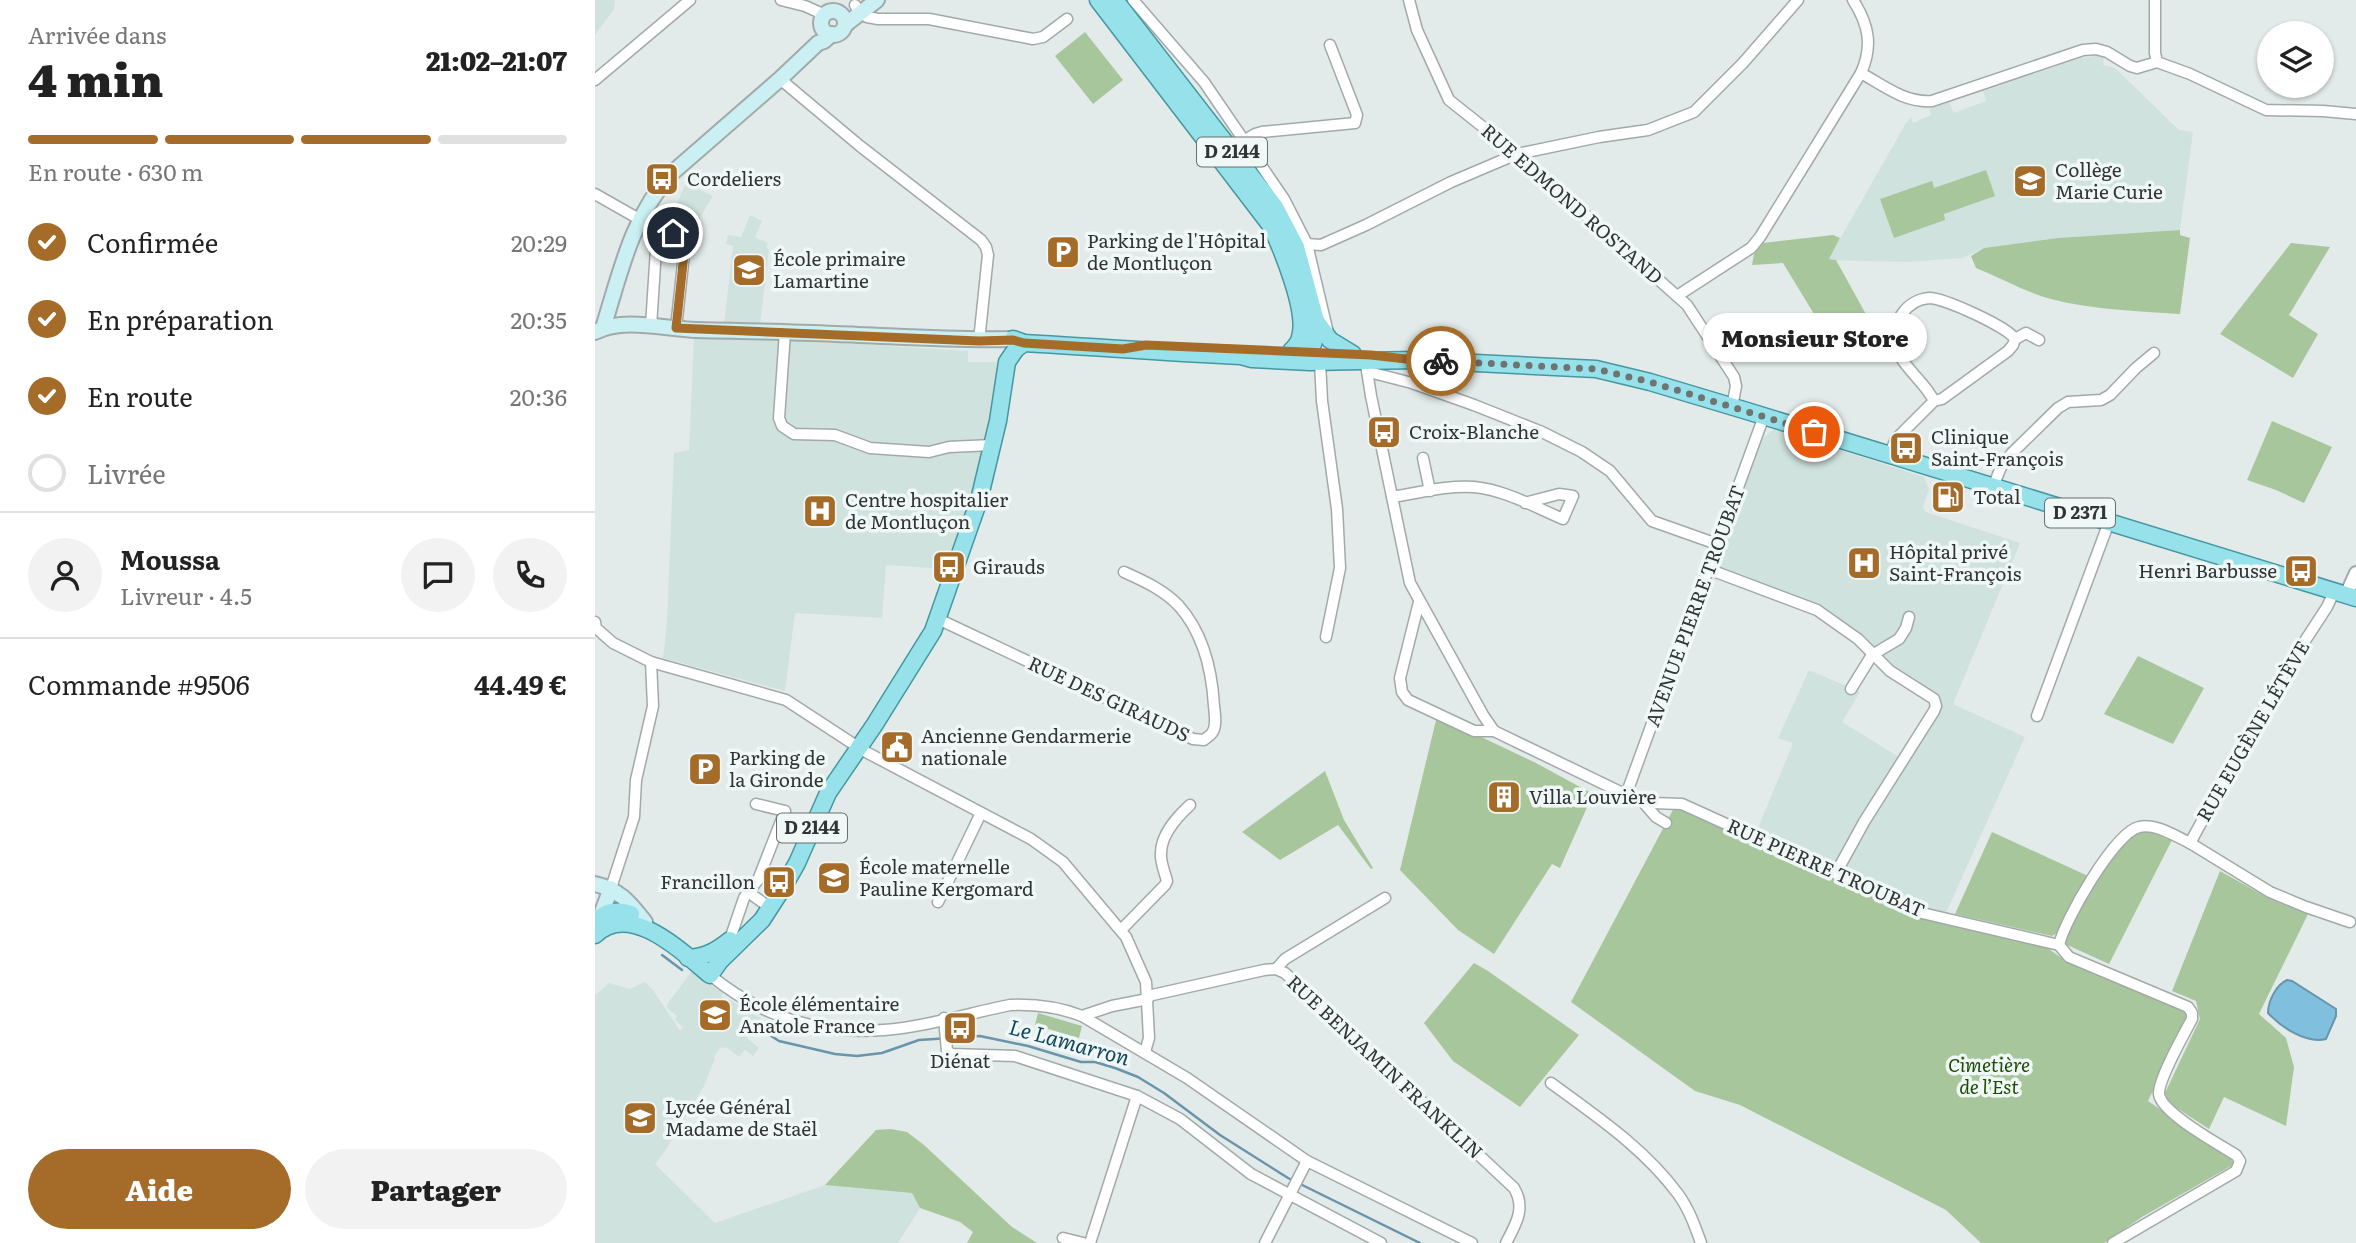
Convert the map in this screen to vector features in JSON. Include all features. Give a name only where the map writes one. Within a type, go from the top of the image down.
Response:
[{"type":"main road","points":[[877,0],[829,22],[818,43],[673,173],[652,196],[639,219],[599,330],[651,326],[979,341],[1015,348]]},
{"type":"main road","points":[[1087,0],[1125,36]]},
{"type":"main road","name":"D 2144","points":[[1098,0],[1271,226],[1308,318]]},
{"type":"main road","name":"D 2144","points":[[1115,0],[1275,207],[1296,247],[1308,318],[1301,336],[1314,351]]},
{"type":"main road","points":[[829,22],[838,33],[860,6]]},
{"type":"main road","points":[[1308,318],[1314,351]]},
{"type":"main road","points":[[979,341],[1015,348],[1123,349],[1241,356],[1252,359],[1314,351]]},
{"type":"main road","points":[[1123,349],[1146,345],[1314,351],[1367,360]]},
{"type":"main road","name":"D 2144","points":[[710,975],[720,961],[762,920],[797,863],[828,793],[936,625],[979,500],[1015,348]]},
{"type":"main road","name":"D 2371","points":[[1314,351],[1367,360],[1596,369],[1764,416],[2345,595]]},
{"type":"main road","points":[[595,884],[611,888],[629,903],[660,937]]},
{"type":"main road","points":[[611,888],[598,919],[625,917],[645,922]]},
{"type":"main road","name":"D 2144","points":[[688,958],[701,957],[716,951],[768,909]]},
{"type":"main road","points":[[595,935],[625,917]]},
{"type":"main road","points":[[625,917],[660,937],[710,975]]},
{"type":"street","points":[[595,80],[690,0]]},
{"type":"street","points":[[781,0],[805,6],[829,22]]},
{"type":"street","points":[[1133,0],[1204,82],[1284,199],[1307,244],[1314,351],[1337,509],[1340,568],[1326,637]]},
{"type":"street","name":"RUE EDMOND ROSTAND","points":[[1409,0],[1417,30],[1449,100],[1517,154],[1687,305],[1734,377],[1736,386],[1733,407]]},
{"type":"street","points":[[1307,244],[1321,245],[1451,182],[1517,154],[1648,130],[1694,112],[1743,63],[1798,0]]},
{"type":"street","points":[[1677,296],[1751,248],[1861,73],[1870,45],[1868,30],[1853,0]]},
{"type":"street","points":[[2155,0],[2157,62]]},
{"type":"street","points":[[860,6],[867,17],[939,20],[1033,39],[1042,37],[1067,19]]},
{"type":"street","points":[[1245,140],[1262,132],[1355,123],[1357,116],[1330,46]]},
{"type":"street","points":[[1861,73],[1907,99],[1932,101],[2083,50],[2096,49],[2137,68],[2157,62],[2169,65],[2266,110],[2356,114]]},
{"type":"street","points":[[780,79],[981,240],[988,255],[979,341]]},
{"type":"street","points":[[595,194],[639,219]]},
{"type":"street","points":[[651,326],[657,234],[660,230],[686,236],[676,328]]},
{"type":"street","points":[[1934,401],[1930,391],[1903,362],[1894,341],[1894,330],[1905,309],[1927,298],[1940,299],[2002,328],[2015,339]]},
{"type":"street","points":[[785,332],[779,418],[787,431],[793,434],[835,435],[870,448],[929,453],[949,447],[992,445]]},
{"type":"street","points":[[1889,454],[1896,439],[1934,401],[1942,399],[2008,351],[2015,339],[2026,334],[2039,340]]},
{"type":"street","points":[[1993,487],[2001,467],[2012,453],[2058,408],[2068,402],[2101,400],[2110,395],[2154,353]]},
{"type":"street","points":[[1367,360],[1371,396],[1410,583],[1482,715],[1494,731]]},
{"type":"street","points":[[1367,360],[1412,383],[1542,432],[1572,447],[1610,471],[1652,521],[1717,544]]},
{"type":"street","name":"AVENUE PIERRE TROUBAT","points":[[1626,795],[1764,416]]},
{"type":"street","points":[[1423,458],[1430,491]]},
{"type":"street","points":[[1392,497],[1453,487],[1475,487],[1525,503]]},
{"type":"street","points":[[2037,716],[2109,522]]},
{"type":"street","points":[[1708,569],[1817,610],[1857,639],[1890,671],[1934,699],[1936,706],[1864,822],[1836,873]]},
{"type":"street","name":"RUE DES GIRAUDS","points":[[936,625],[1193,739],[1204,740],[1213,732],[1216,722],[1212,672],[1204,650],[1180,607],[1147,582],[1124,572]]},
{"type":"street","points":[[2345,595],[2356,573]]},
{"type":"street","name":"RUE EUGÈNE LÉTÈVE","points":[[2059,946],[2070,917],[2123,835],[2136,827],[2146,825],[2190,842],[2282,676],[2327,607],[2345,595]]},
{"type":"street","name":"RUE PIERRE TROUBAT","points":[[1419,602],[1400,678],[1402,692],[1408,699],[1474,731],[1494,731],[1643,802],[1682,804],[1922,913],[2059,946],[2070,957],[2188,1007],[2192,1019],[2161,1083],[2160,1099],[2166,1107],[2236,1155],[2240,1161],[2236,1171],[2113,1243]]},
{"type":"street","points":[[1851,689],[1872,655],[1899,639],[1909,617]]},
{"type":"street","points":[[595,622],[596,628],[613,643],[652,662],[786,700],[864,751],[1054,854],[1121,930],[1146,982],[1149,1038],[1145,1052]]},
{"type":"street","points":[[611,888],[633,821],[636,780],[653,706],[652,662]]},
{"type":"street","points":[[652,680],[669,668]]},
{"type":"street","points":[[1643,802],[1655,817],[1666,823]]},
{"type":"street","points":[[730,939],[744,898],[758,880],[785,811],[756,804]]},
{"type":"street","points":[[1121,930],[1165,885],[1167,881],[1161,853],[1164,842],[1177,817],[1190,805]]},
{"type":"street","points":[[938,902],[981,813]]},
{"type":"street","points":[[2190,842],[2270,892],[2350,922]]},
{"type":"street","points":[[748,892],[768,909]]},
{"type":"street","points":[[1276,969],[1285,959],[1385,898]]},
{"type":"street","name":"RUE BENJAMIN FRANKLIN","points":[[1082,1016],[1148,997],[1276,969],[1285,973],[1514,1188],[1519,1197],[1520,1209],[1506,1243]]},
{"type":"street","points":[[710,975],[753,1005],[823,1028],[886,1030],[1010,1005],[1024,1004],[1066,1010],[1082,1016],[1145,1052],[1233,1108],[1307,1161],[1472,1243]]},
{"type":"street","points":[[944,1018],[947,1051],[952,1054],[1015,1056],[1137,1096],[1181,1119],[1251,1174],[1381,1243]]},
{"type":"street","points":[[1551,1083],[1621,1134],[1663,1177],[1679,1195],[1691,1216],[1701,1243]]},
{"type":"street","points":[[1090,1243],[1137,1096]]},
{"type":"street","points":[[1265,1243],[1307,1161]]},
{"type":"street","points":[[1063,1238],[1083,1243]]},
{"type":"shaded area","points":[[595,0],[615,0],[614,9],[595,35]]},
{"type":"shaded area","name":"Collège Marie Curie","points":[[2104,57],[2103,65],[2115,68],[2179,130],[2193,132],[2180,230],[2058,238],[1984,248],[1962,258],[1908,262],[1828,260],[1911,117],[1913,123],[1931,115],[1929,109],[1949,102],[1954,113],[1986,101],[1983,91],[2077,59]]},
{"type":"shaded area","points":[[686,183],[713,196],[691,233],[660,219],[669,212],[675,216],[681,206],[677,203]]},
{"type":"shaded area","name":"École primaire Lamartine","points":[[750,215],[762,221],[755,237],[768,243],[766,247],[769,249],[760,324],[724,324],[733,246],[726,244],[728,235],[741,237]]},
{"type":"shaded area","name":"Centre hospitalier de Montluçon","points":[[694,337],[968,351],[968,362],[997,362],[993,415],[972,502],[947,569],[886,565],[882,618],[795,613],[785,691],[663,658],[667,623],[674,453],[689,450]]},
{"type":"shaded area","points":[[1774,429],[1924,477],[1929,489],[1923,507],[1926,512],[2020,543],[1953,704],[2025,737],[1946,913],[1920,907],[1756,833],[1793,743],[1778,738],[1809,670],[1860,692],[1842,722],[1899,757],[1938,696],[1908,678],[1817,604],[1714,567],[1762,439]]},
{"type":"shaded area","name":"Lycée Général Madame de Staël","points":[[692,971],[722,993],[725,1001],[730,1000],[762,1019],[747,1038],[759,1048],[753,1056],[745,1050],[739,1057],[726,1047],[719,1049],[704,1086],[655,1164],[715,1223],[825,1185],[912,1193],[920,1208],[898,1243],[595,1243],[595,995],[609,983],[630,989],[645,982],[680,1031],[683,1027],[675,1020],[677,1016],[667,1008],[668,1003]]},
{"type":"green space","points":[[1085,32],[1123,80],[1093,104],[1055,56]]},
{"type":"green space","points":[[1986,170],[1995,196],[1944,214],[1945,220],[1894,238],[1880,199],[1932,181],[1934,188]]},
{"type":"green space","points":[[2180,230],[2180,235],[2190,238],[2180,314],[2099,308],[2051,299],[1976,268],[1971,256],[1984,248],[2058,238]]},
{"type":"green space","points":[[1833,235],[1840,238],[1829,259],[1836,260],[1873,327],[1831,342],[1783,263],[1752,265],[1754,254],[1763,243]]},
{"type":"green space","points":[[2291,243],[2330,247],[2289,315],[2318,334],[2293,378],[2220,334]]},
{"type":"green space","points":[[2272,421],[2332,447],[2304,503],[2247,480]]},
{"type":"green space","points":[[2138,656],[2204,688],[2173,744],[2104,714]]},
{"type":"green space","points":[[1437,716],[1536,763],[1593,794],[1560,868],[1552,864],[1494,954],[1458,930],[1400,870]]},
{"type":"green space","points":[[1325,771],[1344,820],[1373,868],[1371,869],[1338,825],[1280,860],[1242,832]]},
{"type":"green space","name":"Cimetière de l’Est","points":[[1675,806],[1920,916],[2045,946],[2060,957],[2186,1011],[2188,1017],[2148,1101],[2230,1157],[2233,1163],[2104,1243],[1981,1243],[1946,1210],[1740,1105],[1695,1091],[1571,1002]]},
{"type":"green space","points":[[2142,830],[2153,831],[2172,840],[2109,964],[2065,944],[2066,933],[2096,880],[2120,847],[2132,834]]},
{"type":"green space","points":[[1992,832],[2088,876],[2057,933],[2052,936],[1955,914]]},
{"type":"green space","points":[[2220,871],[2270,899],[2308,914],[2259,1014],[2286,1038],[2294,1067],[2286,1126],[2224,1097],[2209,1129],[2169,1103],[2165,1093],[2200,1019],[2196,1001],[2172,991]]},
{"type":"green space","points":[[1474,963],[1579,1035],[1520,1107],[1453,1061],[1424,1023]]},
{"type":"green space","points":[[1038,1013],[1082,1026],[1079,1038],[1035,1025]]},
{"type":"green space","points":[[876,1130],[907,1132],[924,1145],[1012,1227],[1037,1243],[967,1243],[973,1232],[960,1222],[920,1208],[912,1193],[825,1185]]},
{"type":"water","points":[[2287,980],[2336,1009],[2336,1016],[2326,1039],[2302,1037],[2268,1013],[2273,994]]},
{"type":"waterway","name":"Le Lamarron","points":[[662,955],[682,970]]},
{"type":"waterway","name":"Le Lamarron","points":[[756,1026],[779,1041],[835,1054],[857,1056],[882,1053],[919,1040],[980,1036],[1115,1068],[1138,1077],[1164,1093],[1220,1135],[1288,1178],[1420,1243]]},
{"type":"way so far","points":[[1441,361],[1596,369],[1650,382],[1814,432]]},
{"type":"place","name":"Cordeliers","points":[[662,179]]},
{"type":"place","name":"Collège Marie Curie","points":[[2030,181]]},
{"type":"place","name":"Parking de l'Hôpital de Montluçon","points":[[1063,252]]},
{"type":"place","name":"École primaire Lamartine","points":[[749,270]]},
{"type":"place","name":"Croix-Blanche","points":[[1384,432]]},
{"type":"place","name":"Monsieur Store","points":[[1814,432]]},
{"type":"place","name":"Clinique Saint-François","points":[[1906,448]]},
{"type":"place","name":"Total","points":[[1948,497]]},
{"type":"place","name":"Centre hospitalier de Montluçon","points":[[820,511]]},
{"type":"place","name":"Hôpital privé Saint-François","points":[[1864,563]]},
{"type":"place","name":"Girauds","points":[[949,567]]},
{"type":"place","name":"Henri Barbusse","points":[[2301,571]]},
{"type":"place","name":"Ancienne Gendarmerie nationale","points":[[897,747]]},
{"type":"place","name":"Parking de la Gironde","points":[[705,769]]},
{"type":"place","name":"Villa Louvière","points":[[1504,797]]},
{"type":"place","name":"École maternelle Pauline Kergomard","points":[[834,878]]},
{"type":"place","name":"Francillon","points":[[779,882]]},
{"type":"place","name":"École élémentaire Anatole France","points":[[715,1015]]},
{"type":"place","name":"Diénat","points":[[960,1028]]},
{"type":"place","name":"Lycée Général Madame de Staël","points":[[640,1118]]},
{"type":"route","points":[[673,233],[686,236],[676,328],[979,341],[1013,340],[1123,349],[1146,345],[1291,351],[1441,361]]}]
